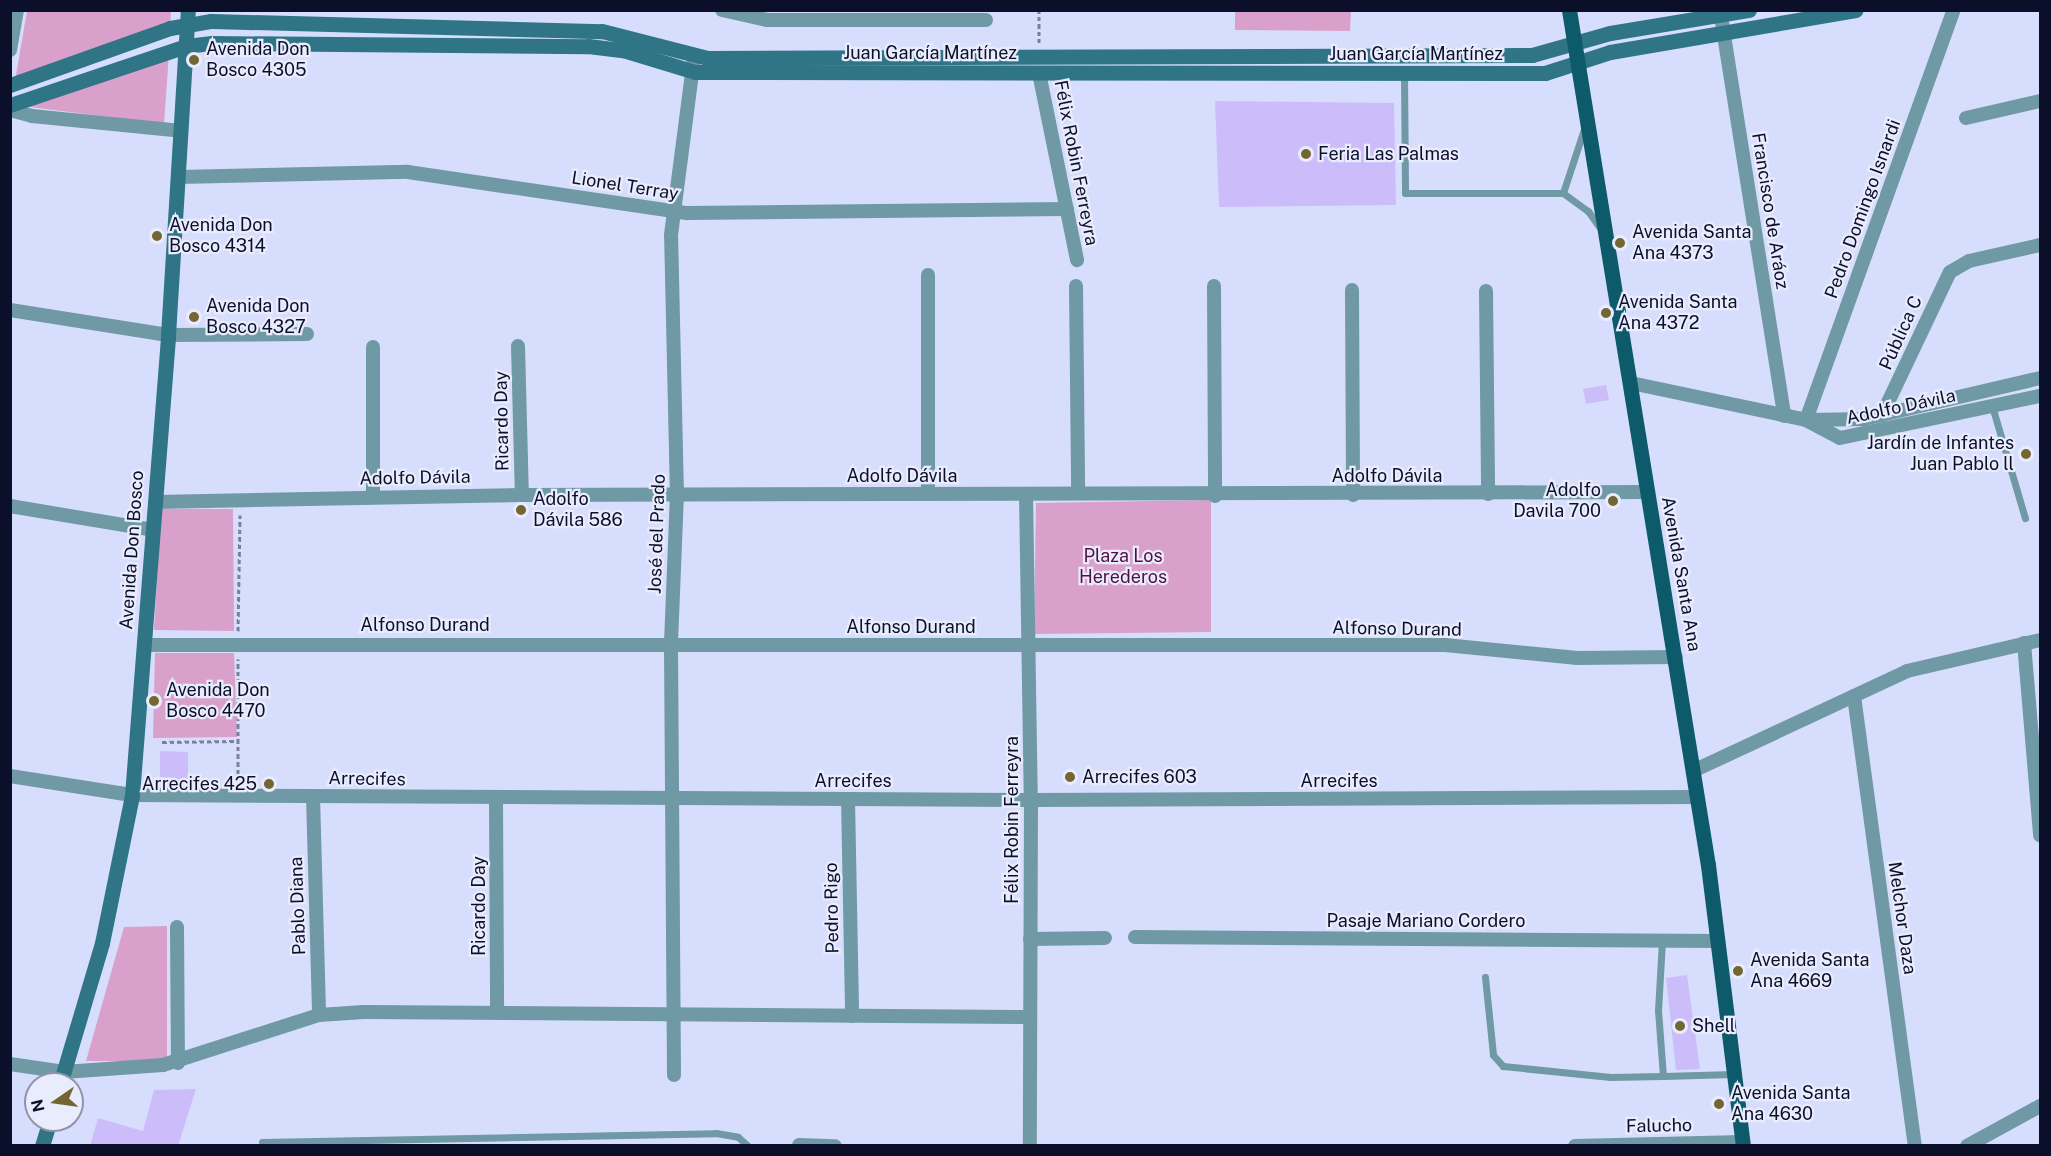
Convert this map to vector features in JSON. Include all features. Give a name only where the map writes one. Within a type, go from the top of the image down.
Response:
[{"type":"main road","name":"Avenida Santa Ana","points":[[1569,10],[1676,657],[1718,940],[1743,1144]]},
{"type":"main road","name":"Juan García Martínez","points":[[10,85],[188,17],[602,31],[694,64],[1039,57],[1532,55],[1610,33],[1749,10]]},
{"type":"main road","name":"Juan García Martínez","points":[[10,105],[186,46],[588,46],[623,50],[694,64],[1040,73],[1545,73],[1578,65],[1610,52],[1855,10]]},
{"type":"main road","name":"Avenida Don Bosco","points":[[64,1072],[104,933],[132,795],[156,502],[188,17]]},
{"type":"street","points":[[10,50],[17,10]]},
{"type":"street","points":[[722,10],[767,20],[986,20]]},
{"type":"street","name":"Pedro Domingo Isnardi","points":[[1806,420],[1954,10]]},
{"type":"street","name":"Francisco de Aráoz","points":[[1720,13],[1784,416]]},
{"type":"street","name":"José del Prado","points":[[674,1075],[671,643],[677,496],[674,213],[694,64]]},
{"type":"street","name":"Félix Robin Ferreyra","points":[[1040,73],[1077,260]]},
{"type":"street","points":[[1966,118],[2040,101]]},
{"type":"street","points":[[10,110],[32,116],[181,132]]},
{"type":"street","name":"Lionel Terray","points":[[179,177],[408,172],[674,213],[1067,209]]},
{"type":"street","name":"Pública C","points":[[1882,415],[1944,279],[1956,267],[2040,245]]},
{"type":"street","points":[[928,275],[928,494]]},
{"type":"street","points":[[1076,286],[1078,493]]},
{"type":"street","points":[[1214,286],[1215,496]]},
{"type":"street","points":[[1352,290],[1353,495]]},
{"type":"street","points":[[1486,291],[1488,494]]},
{"type":"street","points":[[10,309],[168,334],[307,334]]},
{"type":"street","name":"Ricardo Day","points":[[518,346],[522,495]]},
{"type":"street","points":[[373,347],[373,496]]},
{"type":"street","points":[[1806,420],[1882,415],[2040,378]]},
{"type":"street","name":"Adolfo Dávila","points":[[1631,383],[1806,420],[1840,438],[1850,438],[2040,396]]},
{"type":"street","name":"Adolfo Dávila","points":[[156,502],[373,496],[522,495],[1078,493],[1215,496],[1647,492]]},
{"type":"street","name":"Félix Robin Ferreyra","points":[[1026,494],[1031,800],[1030,1146]]},
{"type":"street","points":[[10,506],[153,530]]},
{"type":"street","points":[[1693,771],[1920,667],[2040,640]]},
{"type":"street","name":"Alfonso Durand","points":[[145,645],[671,643],[1028,646],[1445,645],[1577,658],[1676,657]]},
{"type":"street","points":[[2024,643],[2040,835]]},
{"type":"street","name":"Melchor Daza","points":[[1854,696],[1915,1146]]},
{"type":"street","name":"Arrecifes","points":[[10,776],[132,795],[496,799],[1031,800],[1697,797]]},
{"type":"street","name":"Pablo Diana","points":[[313,796],[319,1016]]},
{"type":"street","name":"Ricardo Day","points":[[496,799],[497,1013]]},
{"type":"street","name":"Pedro Rigo","points":[[848,799],[852,1016]]},
{"type":"street","points":[[177,927],[177,1063]]},
{"type":"street","name":"Pasaje Mariano Cordero","points":[[1135,937],[1718,940]]},
{"type":"street","points":[[1030,939],[1106,938]]},
{"type":"street","points":[[84,1075],[177,1063],[319,1016],[497,1013],[1030,1017]]},
{"type":"street","points":[[10,1064],[40,1072]]},
{"type":"street","points":[[1967,1146],[2040,1106]]},
{"type":"street","name":"Falucho","points":[[1575,1146],[1743,1144]]},
{"type":"street","points":[[799,1145],[835,1146]]},
{"type":"lane","points":[[1404,74],[1405,193],[1563,193],[1588,211],[1608,241]]},
{"type":"lane","points":[[1563,193],[1587,118]]},
{"type":"lane","points":[[1992,406],[2025,518]]},
{"type":"lane","points":[[1662,940],[1658,1010],[1663,1076]]},
{"type":"lane","points":[[1485,977],[1493,1055],[1503,1066],[1610,1077],[1663,1076],[1679,1079],[1734,1074]]},
{"type":"lane","points":[[262,1142],[716,1133],[738,1137],[748,1146]]},
{"type":"path","points":[[1039,57],[1040,10]]},
{"type":"path","points":[[237,795],[241,500]]},
{"type":"path","points":[[162,742],[238,741]]},
{"type":"green space","points":[[27,11],[171,11],[170,28],[14,87]]},
{"type":"green space","points":[[1235,11],[1351,11],[1350,31],[1235,30]]},
{"type":"green space","points":[[169,53],[164,124],[22,106]]},
{"type":"green space","name":"Plaza Los Herederos","points":[[1211,500],[1211,632],[1034,634],[1036,503]]},
{"type":"green space","points":[[161,509],[233,509],[234,631],[154,630]]},
{"type":"green space","points":[[155,653],[234,653],[237,737],[153,738]]},
{"type":"green space","points":[[167,926],[167,1057],[161,1061],[86,1061],[124,927]]},
{"type":"building","name":"Feria Las Palmas","points":[[1215,101],[1394,103],[1396,205],[1219,207]]},
{"type":"building","points":[[1606,385],[1609,400],[1586,404],[1583,389]]},
{"type":"building","points":[[160,751],[188,752],[188,781],[160,781]]},
{"type":"building","points":[[1687,975],[1700,1069],[1676,1070],[1666,978]]},
{"type":"building","points":[[196,1089],[178,1146],[90,1146],[98,1118],[143,1131],[154,1090]]},
{"type":"place","name":"Avenida Don Bosco 4305","points":[[194,60]]},
{"type":"place","name":"Feria Las Palmas","points":[[1306,154]]},
{"type":"place","name":"Avenida Don Bosco 4314","points":[[157,236]]},
{"type":"place","name":"Avenida Santa Ana 4373","points":[[1620,243]]},
{"type":"place","name":"Avenida Santa Ana 4372","points":[[1606,313]]},
{"type":"place","name":"Avenida Don Bosco 4327","points":[[194,317]]},
{"type":"place","name":"Jardín de Infantes Juan Pablo ll","points":[[2026,454]]},
{"type":"place","name":"Adolfo Davila 700","points":[[1613,501]]},
{"type":"place","name":"Adolfo Dávila 586","points":[[521,510]]},
{"type":"place","name":"Avenida Don Bosco 4470","points":[[154,701]]},
{"type":"place","name":"Arrecifes 603","points":[[1070,777]]},
{"type":"place","name":"Arrecifes 425","points":[[269,784]]},
{"type":"place","name":"Avenida Santa Ana 4669","points":[[1738,971]]},
{"type":"place","name":"Shell","points":[[1680,1026]]},
{"type":"place","name":"Avenida Santa Ana 4630","points":[[1719,1104]]}]
